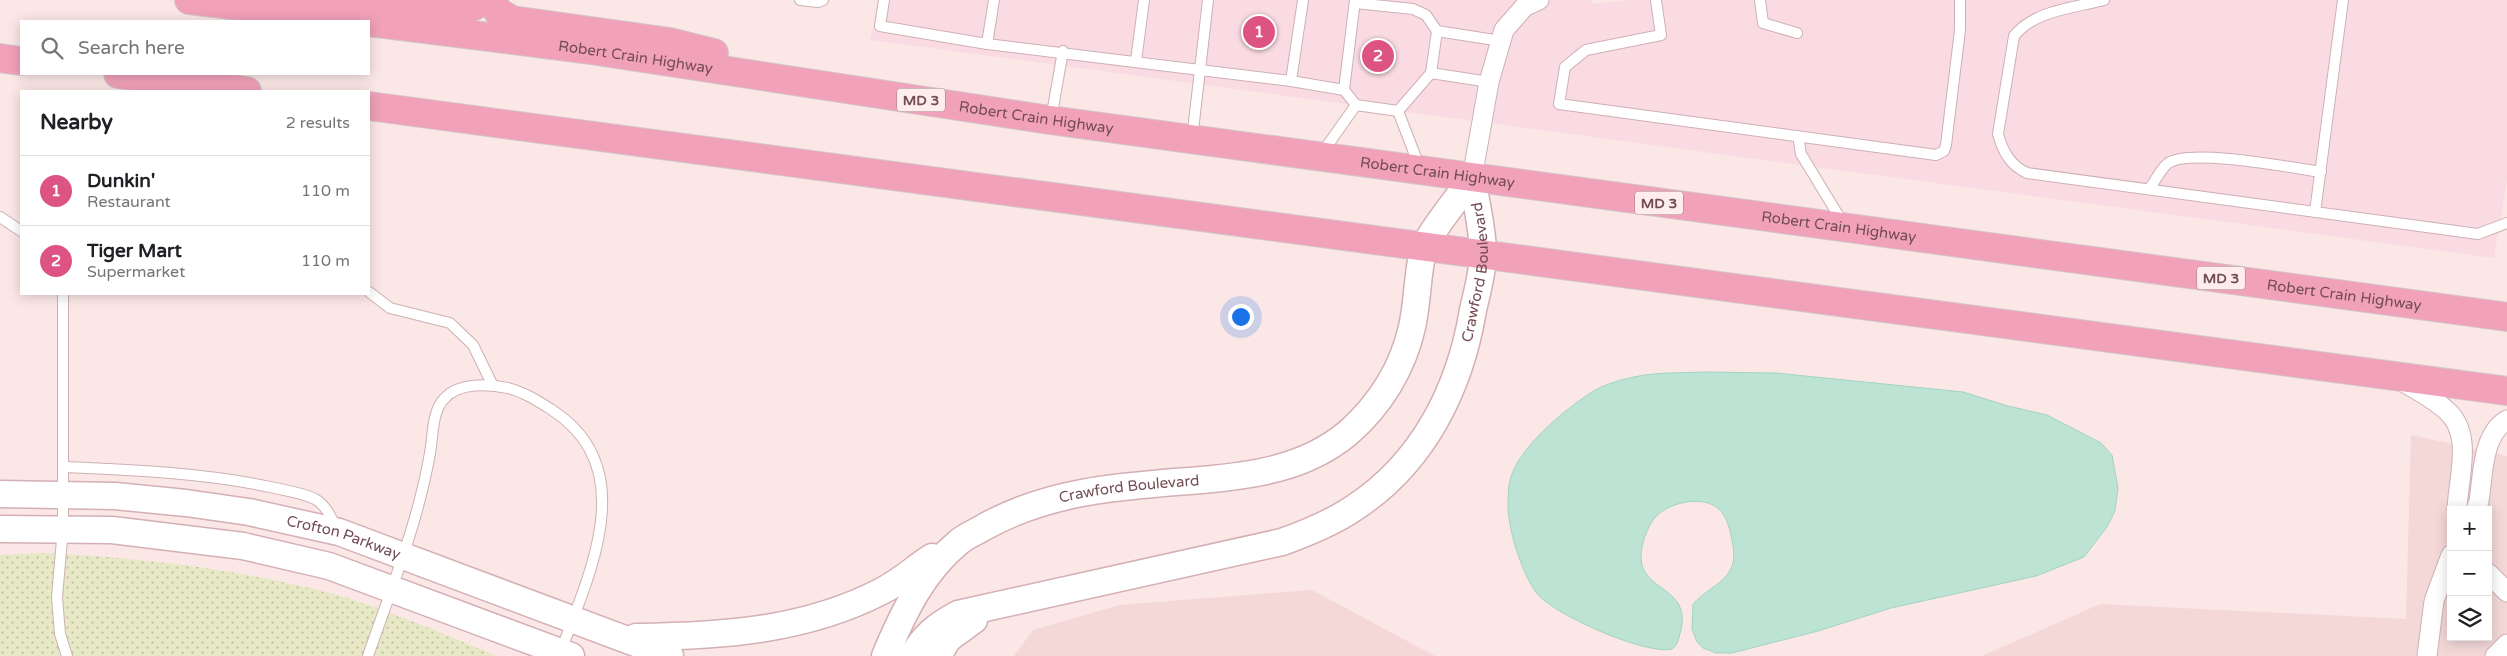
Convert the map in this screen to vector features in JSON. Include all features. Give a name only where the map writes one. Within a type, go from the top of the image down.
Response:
[{"type":"highway","points":[[189,0],[356,20]]},
{"type":"highway","points":[[265,9],[461,12],[476,5],[479,0]]},
{"type":"highway","points":[[492,0],[498,12],[512,20],[670,42],[853,90]]},
{"type":"highway","name":"Robert Crain Highway","points":[[370,22],[584,49],[1192,140],[2507,317]]},
{"type":"highway","points":[[0,58],[20,61]]},
{"type":"highway","points":[[126,75],[239,90]]},
{"type":"highway","points":[[370,106],[2507,391]]},
{"type":"street","points":[[1472,178],[1489,82],[1500,41],[1504,30],[1527,2]]},
{"type":"street","name":"Crawford Boulevard","points":[[885,656],[901,616],[932,569],[961,540],[1027,507],[1100,488],[1263,473],[1294,464],[1323,451],[1348,433],[1371,409],[1390,383],[1402,360],[1412,327],[1425,246],[1472,178]]},
{"type":"street","name":"Crawford Boulevard","points":[[912,656],[921,640],[937,626],[958,614],[1282,542],[1318,528],[1354,508],[1386,484],[1406,463],[1439,418],[1456,381],[1469,335],[1483,254],[1472,178]]},
{"type":"street","points":[[2393,375],[2446,409],[2456,420],[2461,430],[2463,444],[2457,506]]},
{"type":"street","points":[[2477,506],[2489,443],[2494,432],[2507,420]]},
{"type":"street","name":"Crofton Parkway","points":[[0,494],[64,493],[124,496],[249,512],[339,532],[670,656]]},
{"type":"street","points":[[0,529],[63,528],[112,530],[243,546],[329,566],[566,654]]},
{"type":"street","points":[[623,637],[678,637],[761,630],[818,617],[884,590],[961,540]]},
{"type":"street","points":[[2427,656],[2434,601],[2447,566]]},
{"type":"street","points":[[2492,577],[2507,592]]},
{"type":"street","points":[[938,656],[948,639],[966,624],[1007,604]]},
{"type":"street","points":[[2495,656],[2507,644]]},
{"type":"lane","points":[[800,0],[818,2],[823,0]]},
{"type":"lane","points":[[884,0],[880,26],[988,44],[1063,51],[1291,81],[1344,90],[1356,105],[1398,111]]},
{"type":"lane","points":[[988,44],[994,0]]},
{"type":"lane","points":[[1136,61],[1144,0]]},
{"type":"lane","points":[[1192,140],[1208,0]]},
{"type":"lane","points":[[1291,81],[1303,0]]},
{"type":"lane","points":[[1656,0],[1661,35],[1586,50],[1565,67],[1559,104],[1936,155],[1944,151],[1960,30],[1960,0]]},
{"type":"lane","points":[[1760,0],[1763,22],[1797,33]]},
{"type":"lane","points":[[2104,0],[2041,16],[2021,28],[2014,36],[1998,134],[2001,147],[2016,168],[2027,172],[2478,234],[2507,223]]},
{"type":"lane","points":[[2315,212],[2343,0]]},
{"type":"lane","points":[[1344,90],[1355,2],[1413,9],[1426,15],[1437,31],[1431,73],[1398,111]]},
{"type":"lane","points":[[1437,31],[1500,41]]},
{"type":"lane","points":[[1050,120],[1063,51]]},
{"type":"lane","points":[[1431,73],[1489,82]]},
{"type":"lane","points":[[1320,157],[1356,105]]},
{"type":"lane","points":[[1398,111],[1421,171]]},
{"type":"lane","points":[[1798,136],[1801,154],[1846,228]]},
{"type":"lane","points":[[2149,189],[2168,163],[2187,157],[2221,158],[2321,172]]},
{"type":"lane","points":[[0,217],[20,230]]},
{"type":"lane","points":[[370,293],[390,308],[450,323],[473,345],[492,384]]},
{"type":"lane","points":[[63,295],[64,493],[57,597],[60,634],[67,656]]},
{"type":"lane","points":[[368,656],[403,555],[425,482],[438,410],[444,399],[455,390],[492,384],[514,390],[535,399],[563,417],[580,434],[592,454],[598,471],[603,498],[603,522],[598,544],[572,619],[566,654]]},
{"type":"lane","points":[[63,467],[189,476],[256,484],[299,493],[315,499],[326,509],[339,532]]},
{"type":"shaded area","points":[[879,0],[1591,0],[1594,4],[1626,0],[2507,0],[2507,181],[2494,258],[870,40]]},
{"type":"shaded area","points":[[1705,372],[1776,373],[1963,392],[2008,406],[2047,415],[2101,443],[2112,455],[2118,488],[2115,511],[2107,527],[2084,557],[2036,576],[1891,608],[1818,631],[1732,653],[1716,653],[1703,648],[1697,642],[1692,629],[1693,604],[1722,580],[1732,566],[1734,557],[1730,529],[1718,508],[1703,502],[1685,502],[1668,508],[1653,520],[1642,545],[1641,557],[1643,568],[1649,577],[1673,597],[1679,605],[1682,616],[1678,641],[1672,649],[1660,649],[1622,640],[1559,611],[1535,591],[1521,562],[1513,539],[1508,503],[1511,477],[1523,454],[1533,442],[1567,410],[1597,389],[1621,380],[1645,375]]},
{"type":"shaded area","points":[[2411,435],[2507,456],[2507,656],[1982,656],[2100,604],[2406,619]]},
{"type":"shaded area","points":[[45,553],[118,558],[190,566],[298,585],[375,607],[497,656],[0,656],[0,555]]},
{"type":"shaded area","points":[[1312,590],[1435,656],[1014,656],[1033,630],[1119,605]]},
{"type":"place","name":"Dunkin'","points":[[1259,32]]},
{"type":"place","name":"Tiger Mart","points":[[1378,56]]}]
